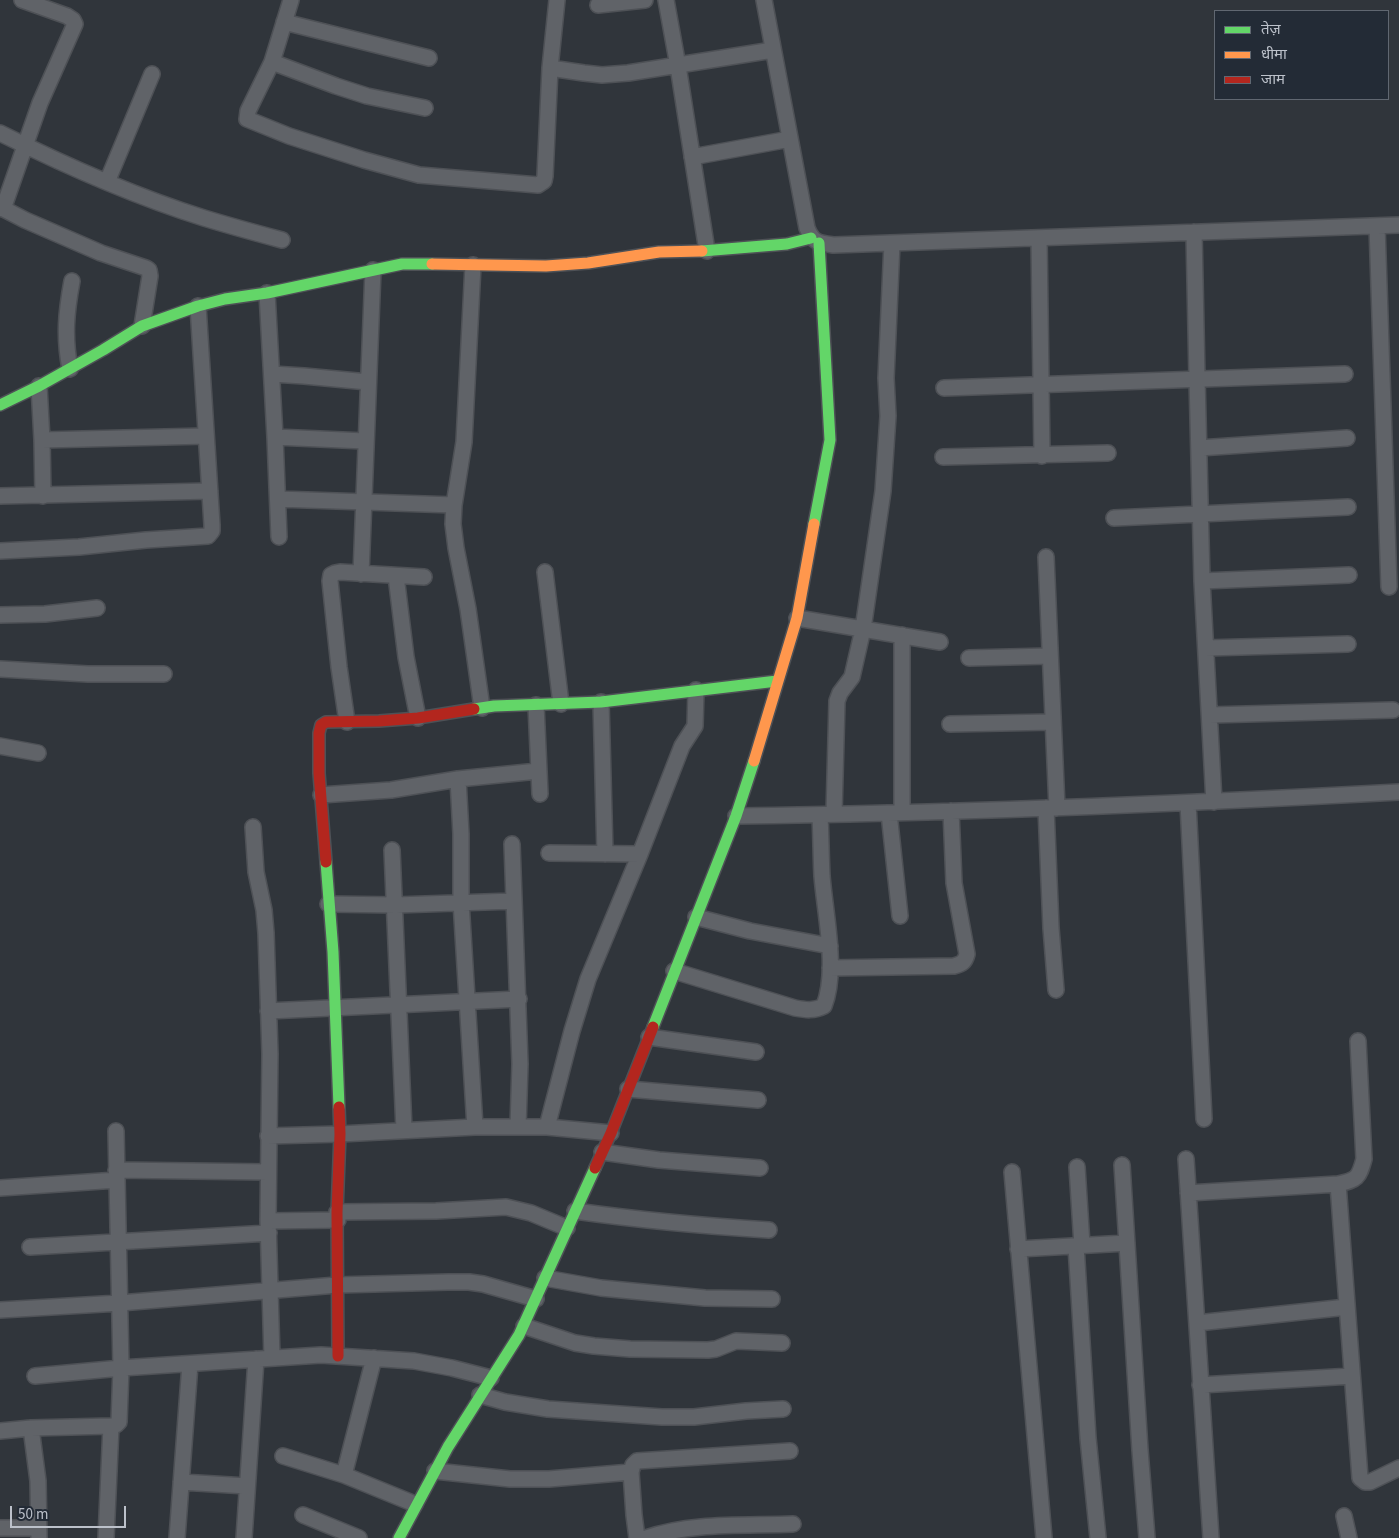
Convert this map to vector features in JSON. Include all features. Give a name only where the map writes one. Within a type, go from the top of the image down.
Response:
[{"type":"street","points":[[22,0],[67,16],[75,24],[40,103],[2,208],[101,253],[149,270],[150,276],[142,326]]},
{"type":"street","points":[[291,0],[272,62],[248,111],[247,119],[250,122],[364,160],[420,175],[538,185],[544,181],[545,176],[550,68],[557,0]]},
{"type":"street","points":[[598,5],[645,0]]},
{"type":"street","points":[[666,0],[707,251]]},
{"type":"street","points":[[399,1538],[415,1504],[491,1378],[512,1349],[611,1133],[736,816],[761,740],[797,618],[830,440],[815,241],[807,228],[764,0]]},
{"type":"street","points":[[284,22],[429,58]]},
{"type":"street","points":[[550,68],[602,75],[628,73],[773,50]]},
{"type":"street","points":[[272,62],[367,96],[425,108]]},
{"type":"street","points":[[107,182],[152,74]]},
{"type":"street","points":[[0,133],[107,182],[205,218],[282,240]]},
{"type":"street","points":[[692,157],[790,139]]},
{"type":"street","points":[[0,404],[39,386],[142,326],[198,306],[402,264],[555,266],[659,252],[707,251],[815,241],[834,245],[1399,225]]},
{"type":"street","points":[[1377,226],[1389,587]]},
{"type":"street","points":[[1194,232],[1202,581],[1214,802]]},
{"type":"street","points":[[1039,238],[1042,456]]},
{"type":"street","points":[[674,971],[794,1008],[818,1009],[824,1006],[828,997],[830,946],[822,876],[827,815],[837,701],[840,693],[852,677],[863,629],[883,491],[888,416],[886,370],[892,243]]},
{"type":"street","points":[[473,265],[464,442],[454,505],[454,524],[456,548],[465,590],[482,708]]},
{"type":"street","points":[[361,574],[373,270]]},
{"type":"street","points":[[70,368],[66,346],[66,328],[67,306],[72,281]]},
{"type":"street","points":[[267,293],[279,538]]},
{"type":"street","points":[[0,551],[79,548],[146,540],[208,536],[212,531],[198,306]]},
{"type":"street","points":[[272,374],[368,382]]},
{"type":"street","points":[[944,388],[1345,374]]},
{"type":"street","points":[[39,386],[43,496]]},
{"type":"street","points":[[42,440],[206,436]]},
{"type":"street","points":[[275,438],[365,441]]},
{"type":"street","points":[[1199,448],[1347,438]]},
{"type":"street","points":[[943,457],[1108,453]]},
{"type":"street","points":[[0,496],[210,492]]},
{"type":"street","points":[[278,499],[454,505]]},
{"type":"street","points":[[1114,518],[1348,507]]},
{"type":"street","points":[[1046,557],[1053,722],[1050,910],[1056,990]]},
{"type":"street","points":[[545,572],[561,704]]},
{"type":"street","points":[[348,722],[338,667],[331,575],[335,573],[424,577]]},
{"type":"street","points":[[1202,581],[1349,575]]},
{"type":"street","points":[[396,576],[406,657],[418,718]]},
{"type":"street","points":[[0,615],[45,614],[97,608]]},
{"type":"street","points":[[797,618],[940,642]]},
{"type":"street","points":[[900,916],[896,812],[902,636]]},
{"type":"street","points":[[1206,648],[1348,644]]},
{"type":"street","points":[[969,658],[1050,656]]},
{"type":"street","points":[[0,669],[88,674],[164,674]]},
{"type":"street","points":[[338,1356],[337,1285],[340,1134],[333,952],[319,773],[319,728],[321,724],[326,722],[418,718],[494,706],[536,706],[601,702],[778,681]]},
{"type":"street","points":[[547,1128],[588,979],[682,746],[695,726],[696,690]]},
{"type":"street","points":[[601,702],[604,854]]},
{"type":"street","points":[[536,706],[540,794]]},
{"type":"street","points":[[1210,715],[1392,710]]},
{"type":"street","points":[[950,724],[1053,722]]},
{"type":"street","points":[[0,746],[38,753]]},
{"type":"street","points":[[321,795],[391,790],[458,779],[538,771]]},
{"type":"street","points":[[458,779],[461,834],[461,902],[474,1127]]},
{"type":"street","points":[[736,816],[1052,808],[1399,792]]},
{"type":"street","points":[[1188,803],[1204,1119]]},
{"type":"street","points":[[830,968],[954,966],[962,964],[966,954],[954,883],[951,811]]},
{"type":"street","points":[[253,827],[256,872],[264,910],[266,934],[270,1054],[268,1172],[272,1358]]},
{"type":"street","points":[[512,844],[520,1064],[518,1127]]},
{"type":"street","points":[[392,850],[396,904],[404,1130]]},
{"type":"street","points":[[549,853],[640,854]]},
{"type":"street","points":[[328,904],[514,901]]},
{"type":"street","points":[[696,917],[750,931],[830,946]]},
{"type":"street","points":[[268,1011],[518,999]]},
{"type":"street","points":[[649,1037],[756,1052]]},
{"type":"street","points":[[1188,1193],[1338,1184],[1352,1181],[1360,1174],[1364,1159],[1358,1041]]},
{"type":"street","points":[[628,1089],[758,1100]]},
{"type":"street","points":[[268,1136],[474,1127],[547,1128],[611,1133]]},
{"type":"street","points":[[0,1431],[32,1428],[111,1426],[119,1422],[121,1368],[116,1130]]},
{"type":"street","points":[[602,1152],[659,1160],[760,1168]]},
{"type":"street","points":[[1186,1159],[1210,1538]]},
{"type":"street","points":[[1122,1165],[1147,1538]]},
{"type":"street","points":[[1077,1167],[1088,1438],[1098,1538]]},
{"type":"street","points":[[0,1188],[117,1175],[268,1172]]},
{"type":"street","points":[[1012,1172],[1044,1538]]},
{"type":"street","points":[[1338,1184],[1360,1478],[1365,1482],[1370,1482],[1399,1468]]},
{"type":"street","points":[[30,1247],[118,1242],[269,1227],[338,1216],[506,1207],[531,1213],[567,1228]]},
{"type":"street","points":[[575,1211],[683,1224],[769,1230]]},
{"type":"street","points":[[1018,1249],[1127,1243]]},
{"type":"street","points":[[545,1278],[601,1288],[705,1298],[772,1299]]},
{"type":"street","points":[[0,1310],[270,1292],[337,1285],[469,1282],[483,1284],[536,1299]]},
{"type":"street","points":[[1196,1323],[1347,1307]]},
{"type":"street","points":[[524,1326],[575,1343],[630,1349],[708,1350],[736,1341],[782,1343]]},
{"type":"street","points":[[35,1376],[307,1355],[414,1361],[491,1378]]},
{"type":"street","points":[[344,1475],[374,1358]]},
{"type":"street","points":[[244,1538],[256,1359]]},
{"type":"street","points":[[177,1538],[190,1364]]},
{"type":"street","points":[[1200,1385],[1352,1376]]},
{"type":"street","points":[[480,1396],[548,1409],[662,1417],[694,1417],[784,1409]]},
{"type":"street","points":[[106,1538],[111,1426]]},
{"type":"street","points":[[0,1528],[39,1533],[37,1474],[32,1428]]},
{"type":"street","points":[[637,1538],[631,1472],[633,1465],[637,1461],[790,1451]]},
{"type":"street","points":[[283,1456],[344,1475],[415,1504]]},
{"type":"street","points":[[435,1471],[510,1479],[549,1479],[631,1472]]},
{"type":"street","points":[[181,1482],[247,1486]]},
{"type":"street","points":[[303,1516],[358,1538]]},
{"type":"street","points":[[1344,1516],[1349,1538]]},
{"type":"street","points":[[646,1538],[698,1527],[793,1524]]},
{"type":"traffic: fast","points":[[702,251],[787,244],[811,238]]},
{"type":"traffic: fast","points":[[814,524],[830,440],[819,243]]},
{"type":"traffic: fast","points":[[0,405],[39,386],[142,326],[198,306],[402,264],[432,264]]},
{"type":"traffic: fast","points":[[474,709],[494,706],[601,702],[777,681]]},
{"type":"traffic: fast","points":[[653,1027],[736,816],[754,761]]},
{"type":"traffic: fast","points":[[326,862],[333,952],[339,1107]]},
{"type":"traffic: fast","points":[[399,1538],[448,1447],[519,1335],[595,1168]]},
{"type":"traffic: slow","points":[[432,264],[546,266],[588,263],[659,252],[702,251]]},
{"type":"traffic: slow","points":[[754,761],[797,618],[814,524]]},
{"type":"traffic: jam","points":[[326,862],[319,773],[319,733],[321,725],[326,722],[418,718],[474,709]]},
{"type":"traffic: jam","points":[[595,1168],[653,1027]]},
{"type":"traffic: jam","points":[[338,1356],[337,1212],[340,1134],[339,1107]]}]
